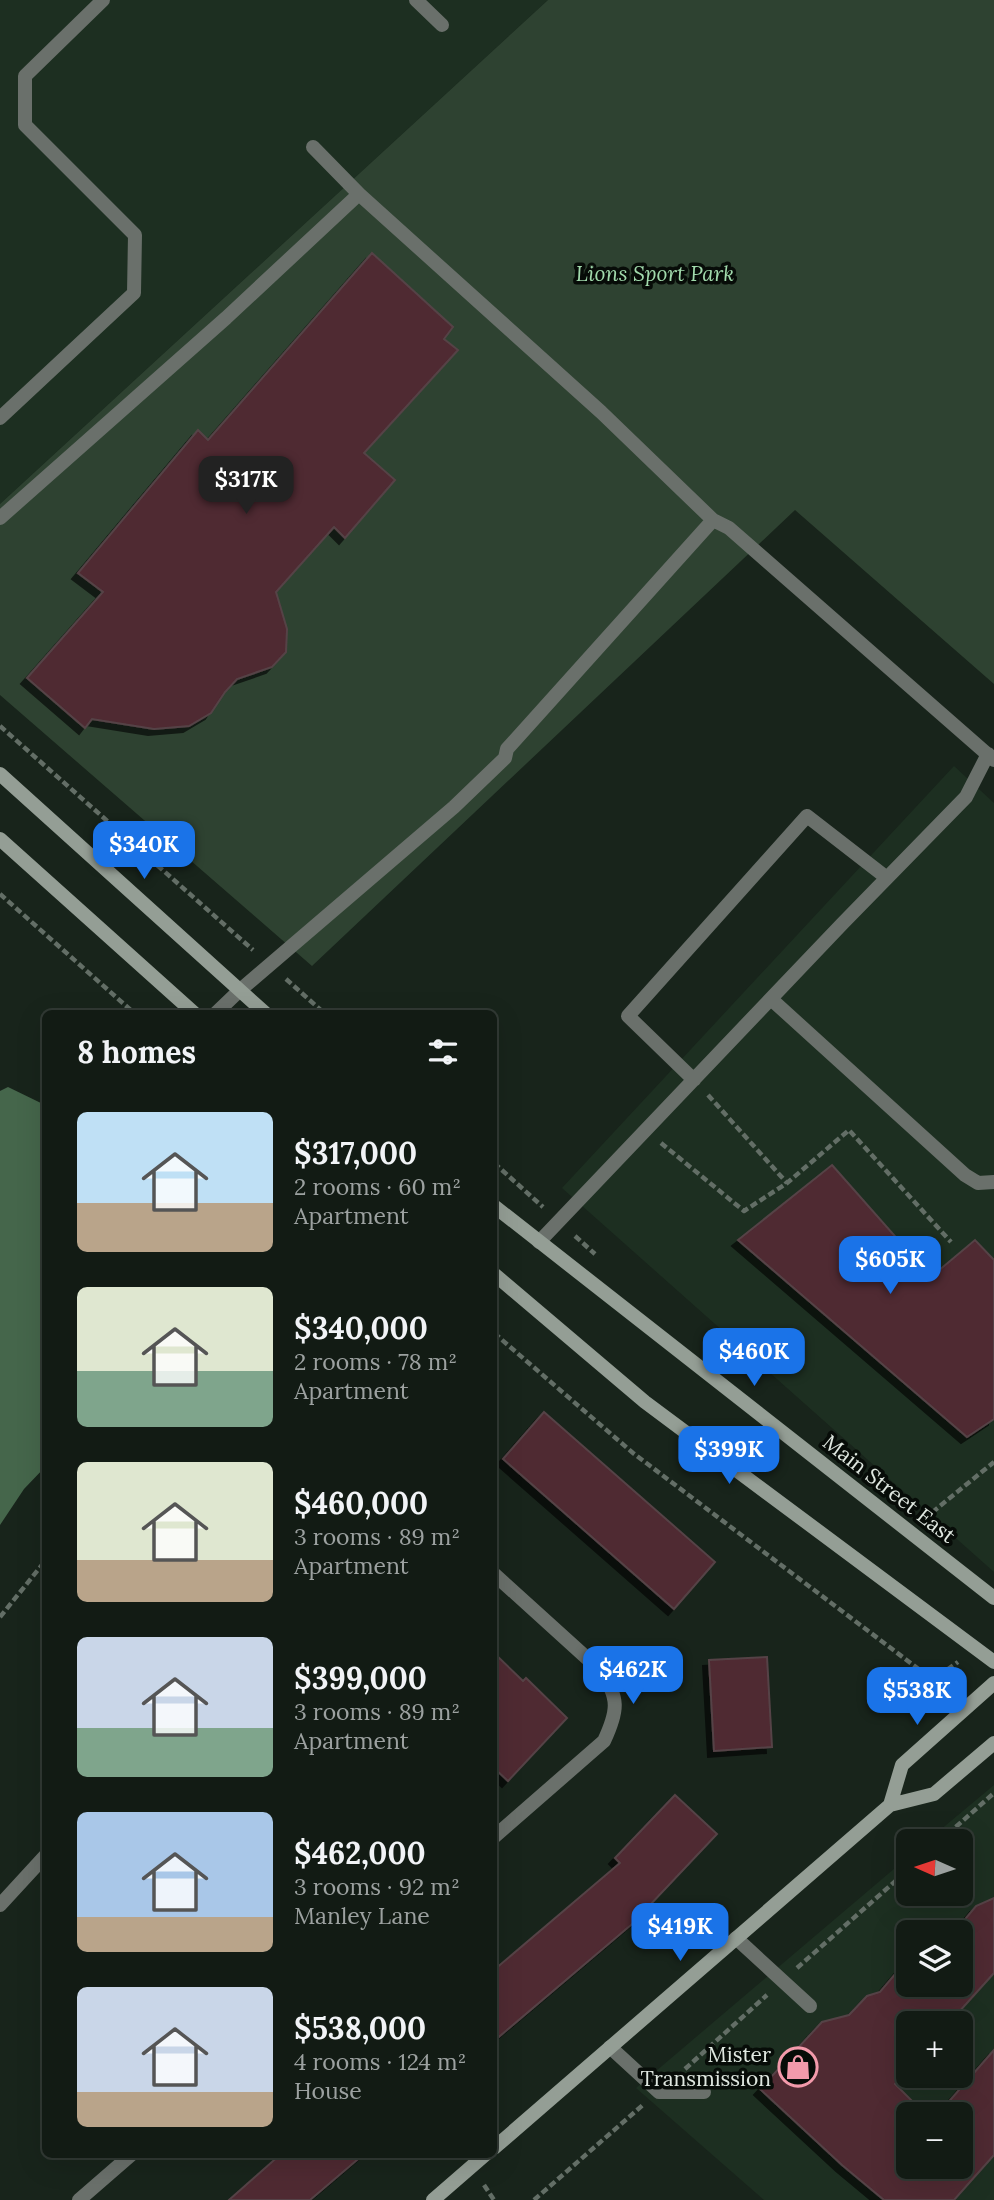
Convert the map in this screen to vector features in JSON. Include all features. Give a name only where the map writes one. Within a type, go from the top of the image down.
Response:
[{"type":"main road","points":[[0,774],[261,1010]]},
{"type":"main road","points":[[0,839],[191,1010]]},
{"type":"main road","name":"Main Street East","points":[[497,1208],[994,1598]]},
{"type":"main road","points":[[497,1277],[645,1402],[994,1662]]},
{"type":"main road","points":[[890,1805],[902,1765],[994,1683]]},
{"type":"main road","points":[[497,2145],[890,1805],[934,1794],[994,1743]]},
{"type":"main road","points":[[433,2200],[481,2158]]},
{"type":"street","points":[[0,418],[134,293],[135,235],[25,125],[25,76],[103,0]]},
{"type":"street","points":[[416,0],[443,25]]},
{"type":"street","points":[[313,147],[359,194],[601,412],[713,520],[729,528],[991,757],[966,797],[538,1242]]},
{"type":"street","points":[[0,518],[226,318],[359,194]]},
{"type":"street","points":[[219,1010],[454,807],[505,758],[507,749],[713,520]]},
{"type":"street","points":[[694,1080],[628,1016],[807,816],[887,878]]},
{"type":"street","points":[[771,999],[965,1175],[978,1183],[994,1182]]},
{"type":"street","points":[[497,1577],[600,1670],[610,1683],[616,1702],[614,1720],[604,1741],[497,1834]]},
{"type":"street","points":[[0,1905],[42,1859]]},
{"type":"street","points":[[736,1938],[810,2006]]},
{"type":"street","points":[[610,2047],[659,2092],[704,2092]]},
{"type":"street","points":[[79,2200],[127,2158]]},
{"type":"path","points":[[0,726],[321,1010]]},
{"type":"path","points":[[0,894],[131,1010]]},
{"type":"path","points":[[694,1080],[787,1182]]},
{"type":"path","points":[[647,1131],[744,1211],[787,1182],[849,1130],[951,1242]]},
{"type":"path","points":[[497,1336],[633,1453],[933,1680]]},
{"type":"path","points":[[925,1519],[994,1462]]},
{"type":"path","points":[[0,1617],[42,1565]]},
{"type":"path","points":[[954,1829],[994,1793]]},
{"type":"path","points":[[534,2200],[896,1881]]},
{"type":"shaded area","points":[[0,0],[548,0],[0,504]]},
{"type":"shaded area","points":[[954,766],[994,803],[994,1572],[562,1188]]},
{"type":"shaded area","points":[[8,1087],[42,1104],[42,1470],[24,1489],[0,1525],[0,1091]]},
{"type":"shaded area","points":[[994,1785],[994,2200],[764,2200],[636,2088],[896,1867],[896,1906],[973,1906],[973,1829],[941,1829]]},
{"type":"green space","name":"Lions Sport Park","points":[[548,0],[994,0],[994,684],[795,510],[312,966],[0,695],[0,504]]},
{"type":"building","points":[[372,253],[453,327],[444,339],[458,350],[364,453],[395,480],[345,538],[334,527],[276,592],[287,629],[286,652],[272,667],[237,679],[211,713],[189,726],[154,729],[92,719],[85,728],[27,678],[103,592],[78,573],[198,430],[208,440]]},
{"type":"building","points":[[832,1165],[931,1277],[975,1240],[994,1260],[994,1419],[967,1437],[738,1240]]},
{"type":"building","points":[[544,1412],[715,1562],[674,1609],[503,1459]]},
{"type":"building","points":[[497,1656],[523,1681],[526,1678],[567,1718],[508,1781],[497,1771]]},
{"type":"building","points":[[767,1657],[772,1747],[714,1751],[709,1660]]},
{"type":"building","points":[[675,1795],[717,1834],[649,1906],[651,1908],[497,2038],[497,1967],[620,1863],[615,1858]]},
{"type":"building","points":[[994,1898],[994,1973],[973,1996],[973,1920],[964,1920],[976,1906]]},
{"type":"building","points":[[896,1973],[896,1997],[972,1997],[960,2011],[896,2011],[895,2084],[896,2088],[913,2102],[896,2102],[896,2179],[973,2179],[954,2200],[884,2200],[760,2089],[822,2022],[849,2015],[867,1996],[880,1992]]},
{"type":"building","points":[[994,2050],[994,2155],[973,2179],[973,2102],[948,2102],[961,2088],[973,2088],[973,2074]]},
{"type":"building","points":[[276,2158],[359,2158],[310,2200],[229,2200]]},
{"type":"place","name":"Mister Transmission","points":[[798,2067]]}]
